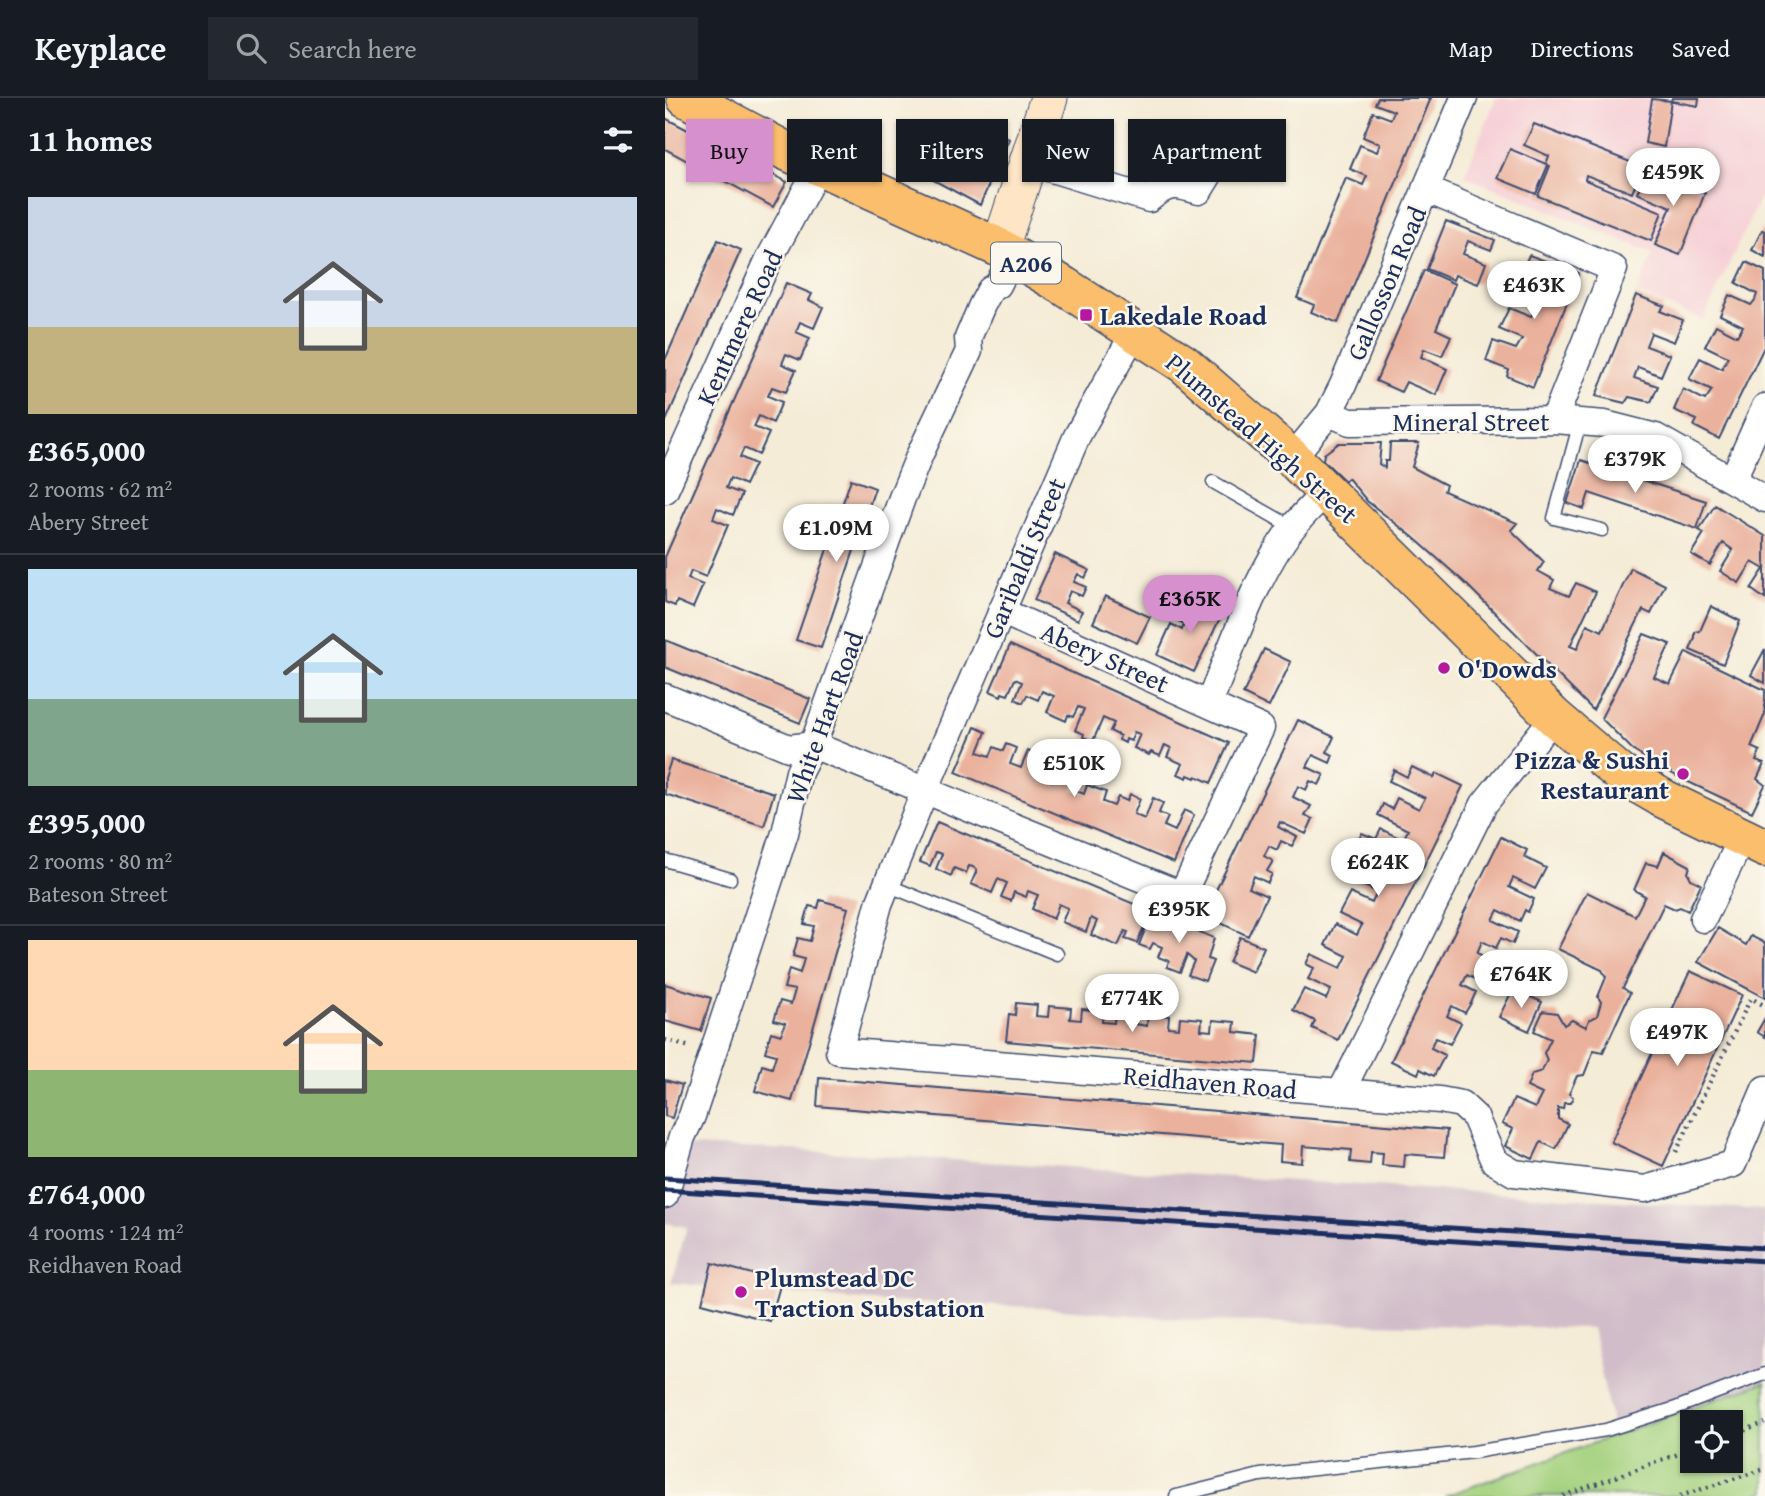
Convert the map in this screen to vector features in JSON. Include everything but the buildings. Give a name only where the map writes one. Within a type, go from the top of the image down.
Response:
[{"type":"main road","name":"Plumstead High Street","points":[[687,98],[787,151]]},
{"type":"main road","name":"Plumstead High Street","points":[[854,182],[1006,251],[1135,331],[1193,371],[1292,458],[1554,717],[1621,774],[1664,799],[1754,843]]},
{"type":"street","points":[[1042,119],[1049,98]]},
{"type":"street","name":"Gallosson Road","points":[[1292,458],[1329,413],[1464,98]]},
{"type":"street","name":"Kentmere Road","points":[[665,490],[762,272],[810,182]]},
{"type":"street","points":[[1006,251],[1024,182]]},
{"type":"street","points":[[1094,182],[1149,199],[1162,188],[1178,185],[1199,191],[1204,182]]},
{"type":"street","points":[[1425,189],[1614,269],[1567,421]]},
{"type":"street","name":"White Hart Road","points":[[665,1195],[785,833],[799,772],[813,745],[920,454],[969,351],[968,338],[982,305],[990,290],[999,285],[1006,251]]},
{"type":"street","name":"Garibaldi Street","points":[[925,790],[1077,436],[1135,331]]},
{"type":"street","points":[[1733,479],[1765,407]]},
{"type":"street","name":"Mineral Street","points":[[1329,413],[1350,422],[1567,421],[1629,428],[1656,437],[1765,499]]},
{"type":"street","points":[[1209,703],[1259,583],[1292,527],[1327,491]]},
{"type":"street","name":"Abery Street","points":[[925,790],[1182,895],[1261,728],[1001,611]]},
{"type":"street","points":[[665,697],[789,748],[813,745],[925,790]]},
{"type":"street","points":[[1341,1093],[1484,804],[1554,717]]},
{"type":"street","name":"Reidhaven Road","points":[[925,790],[879,904],[839,1051],[1440,1100],[1461,1104],[1475,1118],[1494,1161],[1514,1173],[1645,1189],[1733,1164],[1765,1088]]},
{"type":"street","name":"Plumstead High Street","points":[[1703,919],[1754,843]]},
{"type":"lane","points":[[1567,421],[1554,518],[1602,530]]},
{"type":"lane","points":[[1213,482],[1292,527]]},
{"type":"lane","points":[[665,860],[730,879]]},
{"type":"lane","points":[[887,885],[1057,954]]},
{"type":"lane","points":[[1176,1496],[1260,1475],[1474,1452],[1606,1430],[1673,1409],[1765,1374]]},
{"type":"path","points":[[1676,1152],[1751,998],[1765,1006]]},
{"type":"path","points":[[1743,1431],[1765,1423]]},
{"type":"path","points":[[1563,1496],[1680,1453]]},
{"type":"path","points":[[1681,1496],[1765,1469]]},
{"type":"shaded area","points":[[1496,98],[1765,98],[1765,187],[1703,320],[1637,293],[1653,253],[1464,176]]},
{"type":"shaded area","points":[[665,1145],[793,1150],[1765,1210],[1765,1382],[1614,1435],[1592,1328],[1202,1321],[1039,1307],[884,1302],[671,1283],[687,1227],[665,1223]]},
{"type":"green space","points":[[1765,1382],[1765,1491],[1753,1496],[1445,1496],[1680,1412],[1680,1473],[1743,1473],[1743,1410],[1686,1410]]},
{"type":"railway","points":[[665,1178],[1765,1248]]},
{"type":"railway","points":[[665,1190],[1765,1261]]},
{"type":"place","name":"Lakedale Road","points":[[1086,315]]},
{"type":"place","name":"O'Dowds","points":[[1444,668]]},
{"type":"place","name":"Pizza & Sushi Restaurant","points":[[1683,774]]},
{"type":"place","name":"Plumstead DC Traction Substation","points":[[741,1292]]}]
